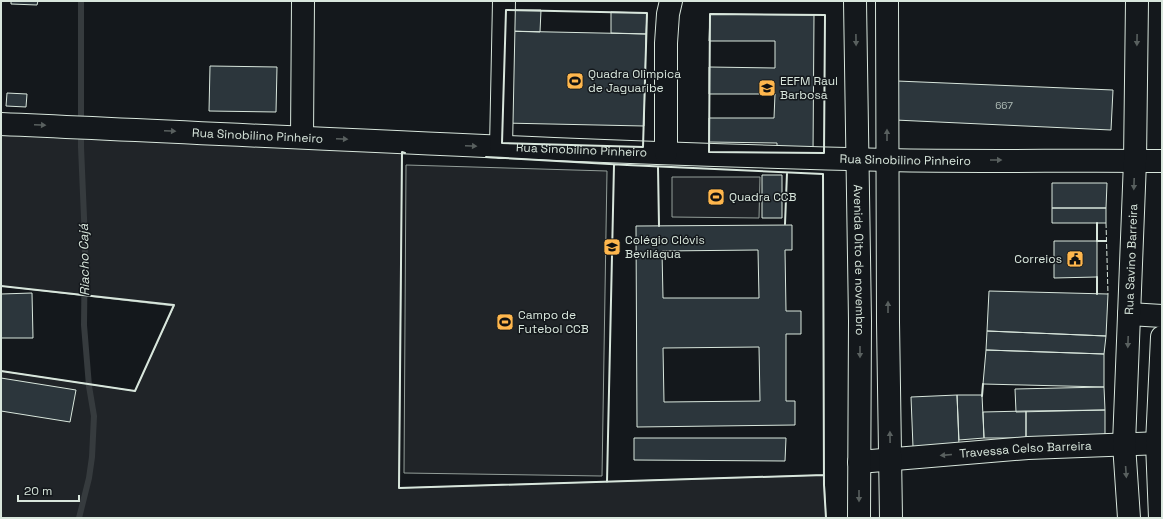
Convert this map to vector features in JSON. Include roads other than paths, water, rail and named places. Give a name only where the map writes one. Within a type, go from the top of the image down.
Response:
[{"type":"street","points":[[302,138],[303,1]]},
{"type":"street","points":[[501,147],[504,1]]},
{"type":"street","points":[[666,153],[666,43],[668,14],[671,1]]},
{"type":"street","name":"Avenida Oito de novembro","points":[[855,1],[860,321],[859,518]]},
{"type":"street","points":[[887,1],[887,160],[891,518]]},
{"type":"street","name":"Rua Savino Barreira","points":[[1129,518],[1124,444],[1135,161],[1137,1]]},
{"type":"street","name":"Rua Sinobilino Pinheiro","points":[[1,124],[666,153],[887,160],[1162,162]]},
{"type":"street","points":[[1129,314],[1162,316]]},
{"type":"street","points":[[1160,518],[1162,337]]},
{"type":"street","name":"Travessa Celso Barreira","points":[[859,462],[1028,448],[1160,443]]},
{"type":"waterway","name":"Riacho Cajá","points":[[79,518],[89,478],[92,457],[94,416],[89,386],[84,325],[85,241],[81,147],[81,1]]},
{"type":"place","name":"Quadra Olimpica de Jaguaribe","points":[[575,81]]},
{"type":"place","name":"EEFM Raul Barbosa","points":[[767,88]]},
{"type":"place","name":"Quadra CCB","points":[[716,197]]},
{"type":"place","name":"Colégio Clóvis Beviláqua","points":[[612,247]]},
{"type":"place","name":"Correios","points":[[1075,259]]},
{"type":"place","name":"Campo de Futebol CCB","points":[[505,322]]}]
